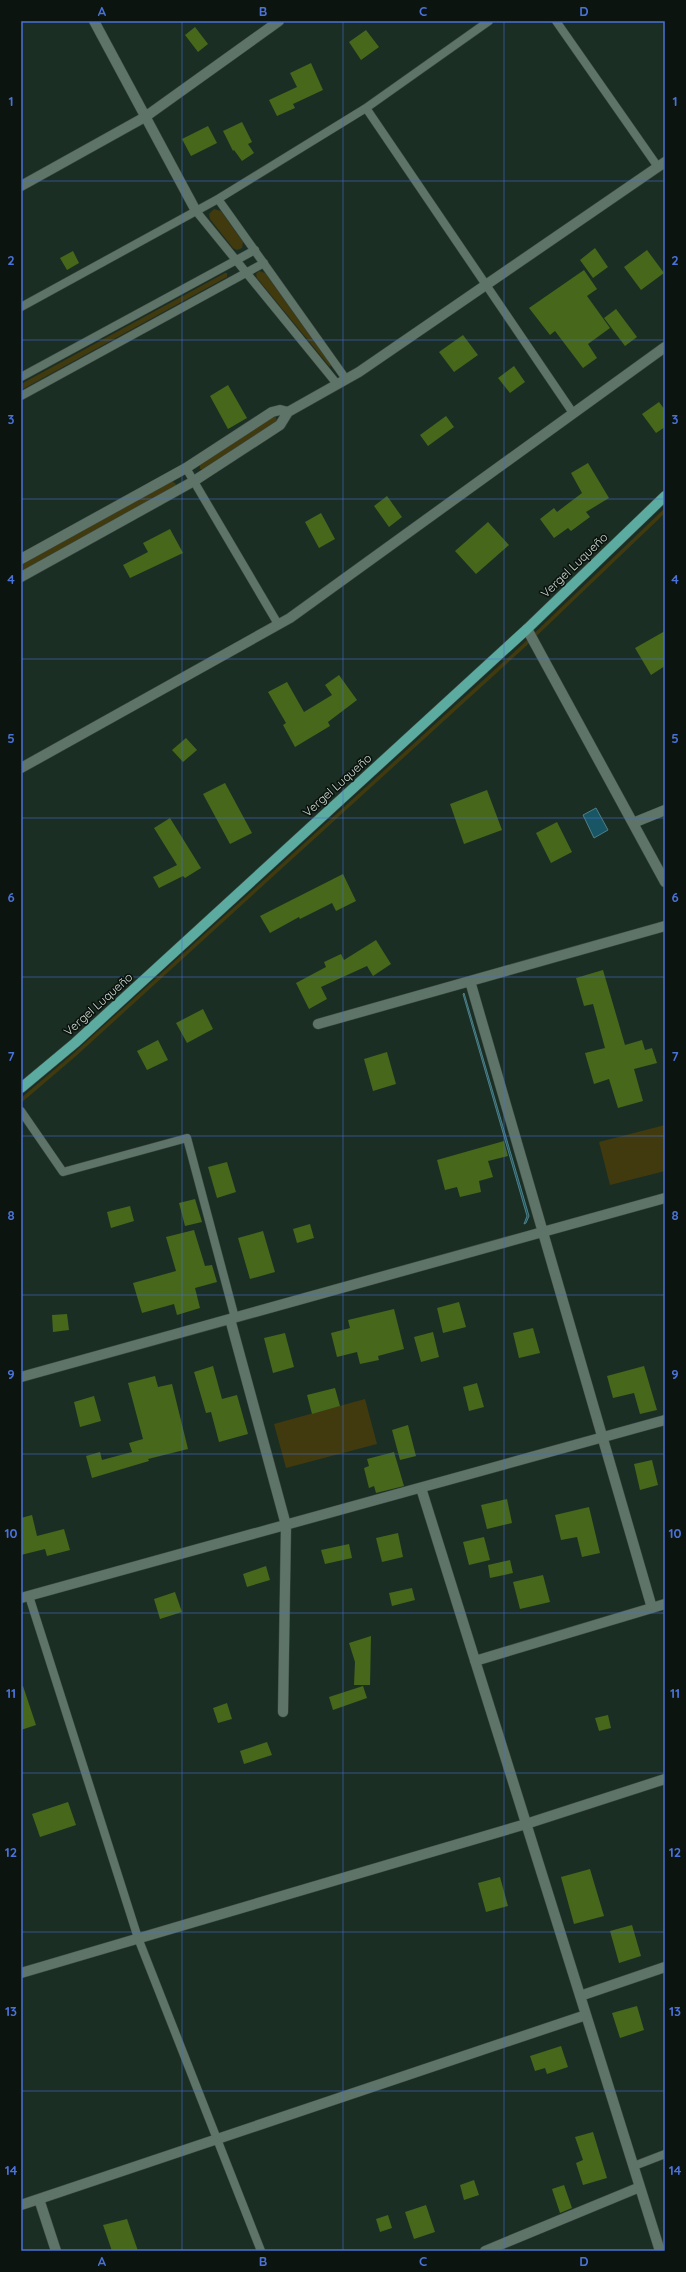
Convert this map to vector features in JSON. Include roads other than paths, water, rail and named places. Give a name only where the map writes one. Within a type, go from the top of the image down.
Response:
[{"type":"main road","name":"Vergel Luqueño","points":[[21,1088],[75,1042],[527,629],[665,496]]},
{"type":"street","points":[[94,21],[196,211]]},
{"type":"street","points":[[21,186],[145,117],[279,21]]},
{"type":"street","points":[[21,577],[194,481],[280,425],[288,412],[346,379],[662,165]]},
{"type":"street","points":[[21,768],[278,624],[665,347]]},
{"type":"street","points":[[21,559],[186,468],[272,412],[280,410],[288,412]]},
{"type":"street","points":[[527,629],[665,882]]},
{"type":"street","points":[[633,823],[665,810]]},
{"type":"street","points":[[318,1024],[665,926]]},
{"type":"street","points":[[470,981],[652,1608]]},
{"type":"street","points":[[21,1377],[665,1198]]},
{"type":"street","points":[[233,1318],[286,1526],[283,1712]]},
{"type":"street","points":[[25,1597],[665,1420]]},
{"type":"street","points":[[421,1488],[660,2251]]},
{"type":"street","points":[[475,1661],[665,1604]]},
{"type":"street","points":[[21,1973],[526,1824],[665,1779]]},
{"type":"street","points":[[580,1996],[665,1967]]},
{"type":"street","points":[[21,2205],[586,2015]]},
{"type":"street","points":[[485,2251],[640,2187]]},
{"type":"street","points":[[38,2199],[56,2251]]},
{"type":"lane","points":[[21,307],[218,199],[366,108],[489,21]]},
{"type":"lane","points":[[556,21],[662,165]]},
{"type":"lane","points":[[366,108],[485,286],[573,413]]},
{"type":"lane","points":[[218,199],[256,250],[346,379]]},
{"type":"lane","points":[[196,211],[337,384]]},
{"type":"lane","points":[[21,377],[256,250]]},
{"type":"lane","points":[[21,396],[264,263]]},
{"type":"lane","points":[[186,468],[278,624]]},
{"type":"lane","points":[[21,1111],[63,1172],[187,1138],[233,1318]]},
{"type":"lane","points":[[25,1597],[138,1938],[261,2251]]},
{"type":"lane","points":[[634,2166],[665,2154]]},
{"type":"water","points":[[596,808],[608,830],[594,838],[583,815]]},
{"type":"water","points":[[464,993],[529,1216],[524,1224],[527,1216],[463,994]]}]
